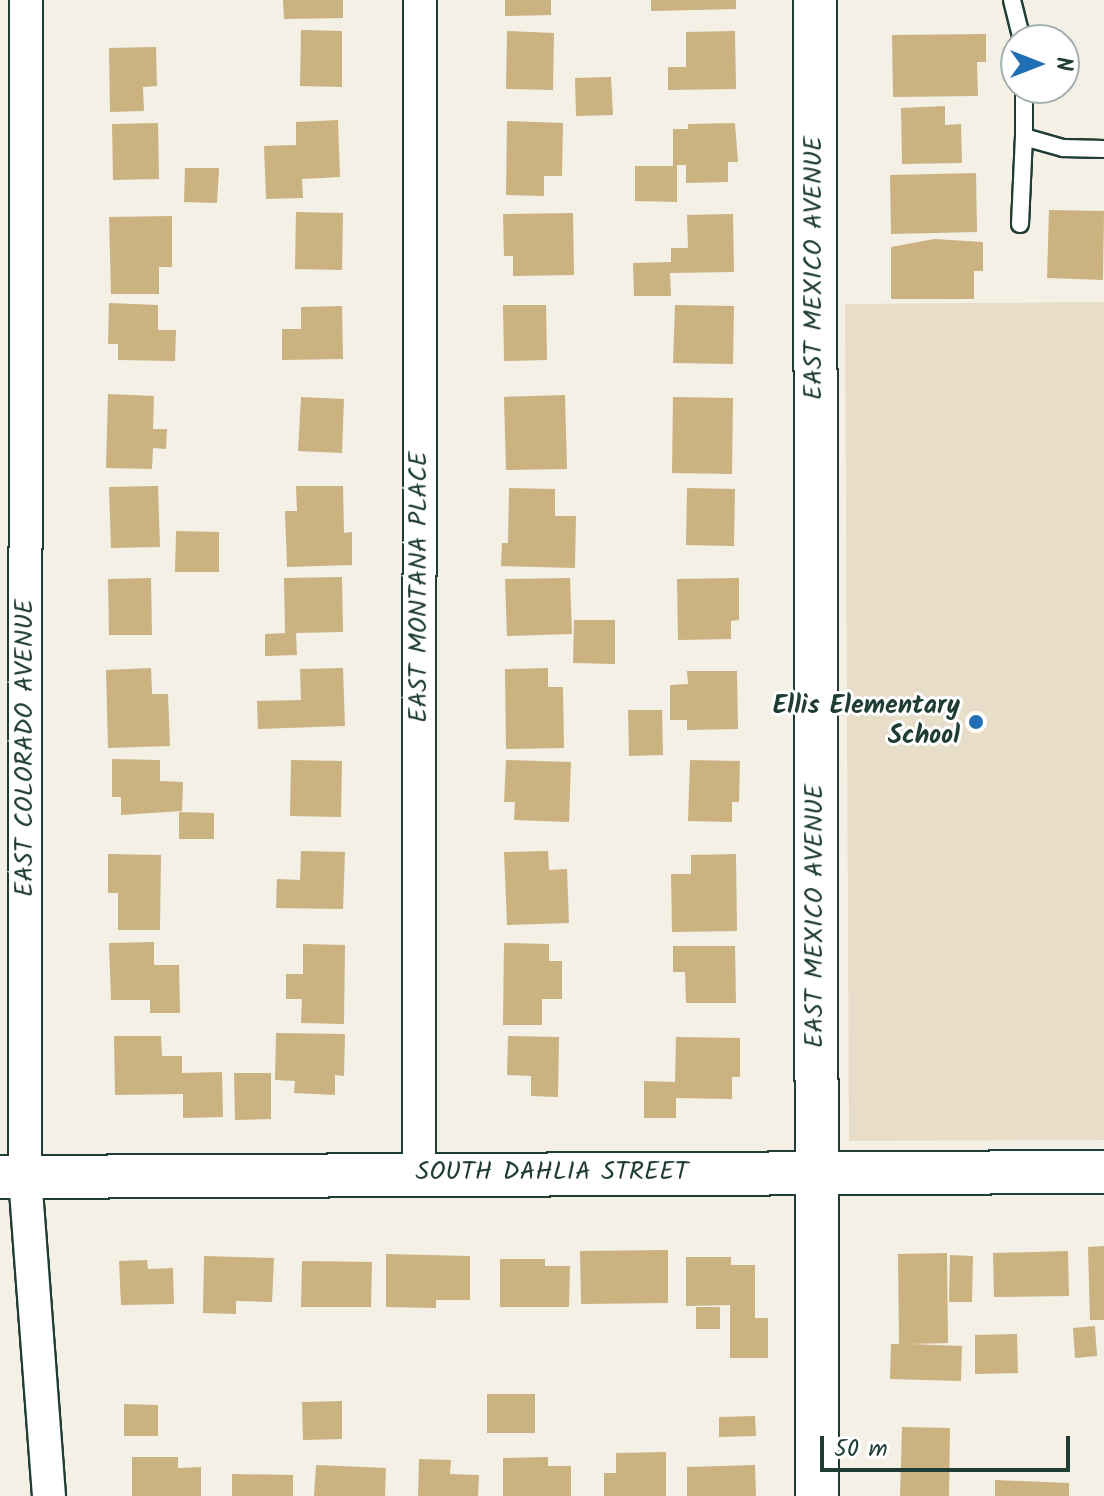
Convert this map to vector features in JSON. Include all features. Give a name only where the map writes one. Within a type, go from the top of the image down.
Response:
[{"type":"street","name":"EAST COLORADO AVENUE","points":[[26,0],[13,1177],[49,1496]]},
{"type":"street","name":"EAST MONTANA PLACE","points":[[419,1173],[420,0]]},
{"type":"street","name":"EAST MEXICO AVENUE","points":[[815,0],[817,1496]]},
{"type":"street","name":"SOUTH DAHLIA STREET","points":[[13,1177],[1104,1172]]},
{"type":"lane","points":[[1012,0],[1018,24]]},
{"type":"lane","points":[[1020,224],[1024,104]]},
{"type":"lane","points":[[1024,137],[1063,148],[1104,149]]},
{"type":"shaded area","name":"Ellis Elementary School","points":[[1104,302],[1104,1140],[849,1141],[845,304]]},
{"type":"building","points":[[283,0],[343,0],[343,18],[284,19]]},
{"type":"building","points":[[505,0],[551,0],[551,15],[505,16]]},
{"type":"building","points":[[651,0],[736,0],[736,9],[651,11]]},
{"type":"building","points":[[301,30],[342,31],[342,87],[300,86]]},
{"type":"building","points":[[507,31],[554,33],[553,90],[506,89]]},
{"type":"building","points":[[735,31],[736,89],[668,90],[668,67],[686,67],[686,32]]},
{"type":"building","points":[[986,34],[986,62],[977,62],[978,96],[893,97],[892,35]]},
{"type":"building","points":[[156,47],[157,86],[143,87],[144,111],[110,112],[109,48]]},
{"type":"building","points":[[611,77],[613,115],[576,116],[575,78]]},
{"type":"building","points":[[945,106],[945,125],[961,124],[962,163],[902,164],[901,108]]},
{"type":"building","points":[[338,120],[340,177],[302,179],[303,198],[266,199],[264,146],[296,145],[296,122]]},
{"type":"building","points":[[507,121],[563,123],[562,176],[544,176],[544,196],[506,195]]},
{"type":"building","points":[[158,123],[159,179],[113,180],[112,124]]},
{"type":"building","points":[[735,123],[738,162],[728,162],[728,182],[686,183],[686,165],[677,165],[677,202],[635,201],[635,166],[673,166],[673,129],[688,129],[688,124]]},
{"type":"building","points":[[185,168],[219,168],[217,203],[184,202]]},
{"type":"building","points":[[976,173],[977,232],[891,234],[890,175]]},
{"type":"building","points":[[1049,210],[1104,211],[1103,280],[1047,278]]},
{"type":"building","points":[[296,212],[343,213],[342,270],[295,269]]},
{"type":"building","points":[[573,213],[574,275],[513,276],[513,256],[504,256],[503,214]]},
{"type":"building","points":[[733,214],[734,272],[670,273],[671,296],[634,296],[633,263],[671,262],[671,248],[688,248],[687,215]]},
{"type":"building","points":[[172,216],[172,267],[159,267],[159,294],[111,294],[109,217]]},
{"type":"building","points":[[934,239],[983,242],[983,271],[974,271],[974,299],[891,299],[891,247]]},
{"type":"building","points":[[109,303],[158,305],[158,330],[176,330],[175,361],[118,360],[118,344],[108,344]]},
{"type":"building","points":[[503,305],[546,305],[547,360],[504,361]]},
{"type":"building","points":[[675,305],[734,306],[733,364],[673,363]]},
{"type":"building","points":[[342,306],[343,359],[282,360],[282,329],[301,329],[301,307]]},
{"type":"building","points":[[108,394],[154,396],[153,429],[167,429],[166,449],[153,448],[152,469],[106,468]]},
{"type":"building","points":[[565,395],[567,469],[506,470],[504,397]]},
{"type":"building","points":[[301,397],[344,399],[342,453],[298,451]]},
{"type":"building","points":[[673,397],[733,398],[732,474],[672,473]]},
{"type":"building","points":[[158,486],[160,547],[111,548],[109,487]]},
{"type":"building","points":[[296,486],[343,486],[344,533],[352,532],[352,565],[287,567],[285,511],[297,511]]},
{"type":"building","points":[[509,488],[555,489],[555,516],[576,516],[575,568],[501,566],[502,543],[508,543]]},
{"type":"building","points":[[687,488],[735,489],[734,546],[686,545]]},
{"type":"building","points":[[176,531],[219,532],[219,572],[175,572]]},
{"type":"building","points":[[342,577],[343,632],[296,633],[297,655],[265,656],[265,634],[285,633],[284,578]]},
{"type":"building","points":[[151,578],[152,635],[109,635],[108,579]]},
{"type":"building","points":[[570,578],[572,634],[507,636],[505,579]]},
{"type":"building","points":[[739,578],[739,620],[731,621],[731,639],[678,640],[677,579]]},
{"type":"building","points":[[574,620],[615,620],[615,664],[573,663]]},
{"type":"building","points":[[151,668],[152,694],[168,694],[170,746],[108,748],[106,670]]},
{"type":"building","points":[[343,668],[345,726],[258,729],[257,701],[301,700],[300,669]]},
{"type":"building","points":[[548,668],[548,687],[563,687],[564,748],[506,749],[505,669]]},
{"type":"building","points":[[687,671],[737,671],[738,729],[687,730],[687,720],[670,720],[670,685],[688,684]]},
{"type":"building","points":[[628,710],[662,710],[663,755],[629,756]]},
{"type":"building","points":[[112,759],[160,760],[160,781],[183,782],[182,811],[121,815],[121,797],[112,797]]},
{"type":"building","points":[[291,760],[342,761],[341,817],[290,816]]},
{"type":"building","points":[[506,760],[571,762],[569,822],[514,820],[515,802],[504,802]]},
{"type":"building","points":[[690,760],[740,761],[739,802],[732,802],[732,822],[688,821]]},
{"type":"building","points":[[179,812],[214,813],[214,839],[179,839]]},
{"type":"building","points":[[301,851],[345,852],[343,909],[276,908],[277,879],[300,880]]},
{"type":"building","points":[[548,851],[549,870],[567,869],[569,923],[507,925],[504,852]]},
{"type":"building","points":[[108,854],[161,855],[160,930],[118,930],[118,893],[108,893]]},
{"type":"building","points":[[736,854],[737,931],[672,932],[671,874],[691,874],[691,855]]},
{"type":"building","points":[[154,942],[154,965],[179,965],[180,1013],[150,1013],[150,1000],[111,1000],[109,943]]},
{"type":"building","points":[[504,943],[549,944],[549,961],[562,961],[562,999],[542,999],[542,1025],[503,1025]]},
{"type":"building","points":[[303,944],[345,945],[344,1024],[301,1023],[302,999],[286,999],[286,974],[303,974]]},
{"type":"building","points":[[673,946],[735,946],[736,1003],[686,1003],[685,972],[673,972]]},
{"type":"building","points":[[276,1033],[345,1034],[344,1076],[335,1075],[335,1095],[294,1093],[295,1081],[275,1080]]},
{"type":"building","points":[[114,1036],[161,1036],[162,1056],[182,1056],[182,1073],[222,1072],[223,1117],[183,1118],[183,1094],[115,1095]]},
{"type":"building","points":[[508,1036],[559,1037],[558,1097],[531,1096],[531,1076],[507,1075]]},
{"type":"building","points":[[676,1037],[740,1038],[740,1077],[732,1077],[732,1099],[676,1098],[676,1118],[644,1118],[644,1081],[675,1082]]},
{"type":"building","points":[[234,1073],[271,1073],[271,1119],[235,1120]]},
{"type":"building","points":[[1104,1246],[1104,1320],[1090,1320],[1088,1247]]},
{"type":"building","points":[[668,1250],[668,1303],[581,1304],[580,1251]]},
{"type":"building","points":[[1068,1251],[1069,1296],[994,1297],[993,1253]]},
{"type":"building","points":[[947,1253],[948,1343],[911,1344],[962,1346],[961,1381],[890,1379],[891,1344],[899,1344],[898,1254]]},
{"type":"building","points":[[386,1254],[470,1256],[470,1300],[436,1300],[436,1308],[386,1307]]},
{"type":"building","points":[[950,1255],[973,1256],[972,1302],[949,1302]]},
{"type":"building","points":[[204,1256],[274,1258],[272,1302],[236,1301],[236,1314],[203,1313]]},
{"type":"building","points":[[686,1257],[731,1257],[731,1265],[755,1265],[755,1318],[768,1318],[768,1358],[730,1358],[730,1305],[686,1306]]},
{"type":"building","points":[[500,1259],[545,1259],[545,1266],[570,1266],[569,1307],[500,1307]]},
{"type":"building","points":[[147,1260],[148,1269],[173,1268],[174,1304],[121,1305],[119,1261]]},
{"type":"building","points":[[302,1261],[372,1262],[371,1307],[301,1307]]},
{"type":"building","points":[[696,1307],[720,1307],[720,1329],[696,1329]]},
{"type":"building","points":[[1095,1326],[1097,1356],[1075,1358],[1073,1328]]},
{"type":"building","points":[[1017,1334],[1018,1373],[975,1374],[975,1335]]},
{"type":"building","points":[[487,1394],[535,1394],[535,1433],[487,1433]]},
{"type":"building","points":[[342,1401],[342,1439],[303,1440],[302,1402]]},
{"type":"building","points":[[124,1404],[158,1405],[158,1436],[124,1436]]},
{"type":"building","points":[[755,1416],[756,1436],[719,1437],[719,1417]]},
{"type":"building","points":[[902,1427],[950,1428],[949,1496],[900,1496]]},
{"type":"building","points":[[666,1452],[666,1496],[604,1496],[604,1473],[616,1473],[616,1453]]},
{"type":"building","points":[[132,1457],[178,1457],[178,1468],[201,1467],[201,1496],[132,1496]]},
{"type":"building","points":[[548,1457],[548,1466],[571,1466],[571,1496],[503,1496],[503,1458]]},
{"type":"building","points":[[419,1459],[451,1460],[450,1474],[479,1475],[478,1496],[418,1496]]},
{"type":"building","points":[[316,1465],[386,1468],[385,1496],[314,1496]]},
{"type":"building","points":[[755,1465],[756,1496],[687,1496],[687,1467]]},
{"type":"building","points":[[232,1474],[293,1475],[293,1496],[232,1496]]},
{"type":"building","points":[[995,1480],[1069,1483],[1069,1496],[995,1496]]},
{"type":"place","name":"Ellis Elementary School","points":[[976,722]]}]
